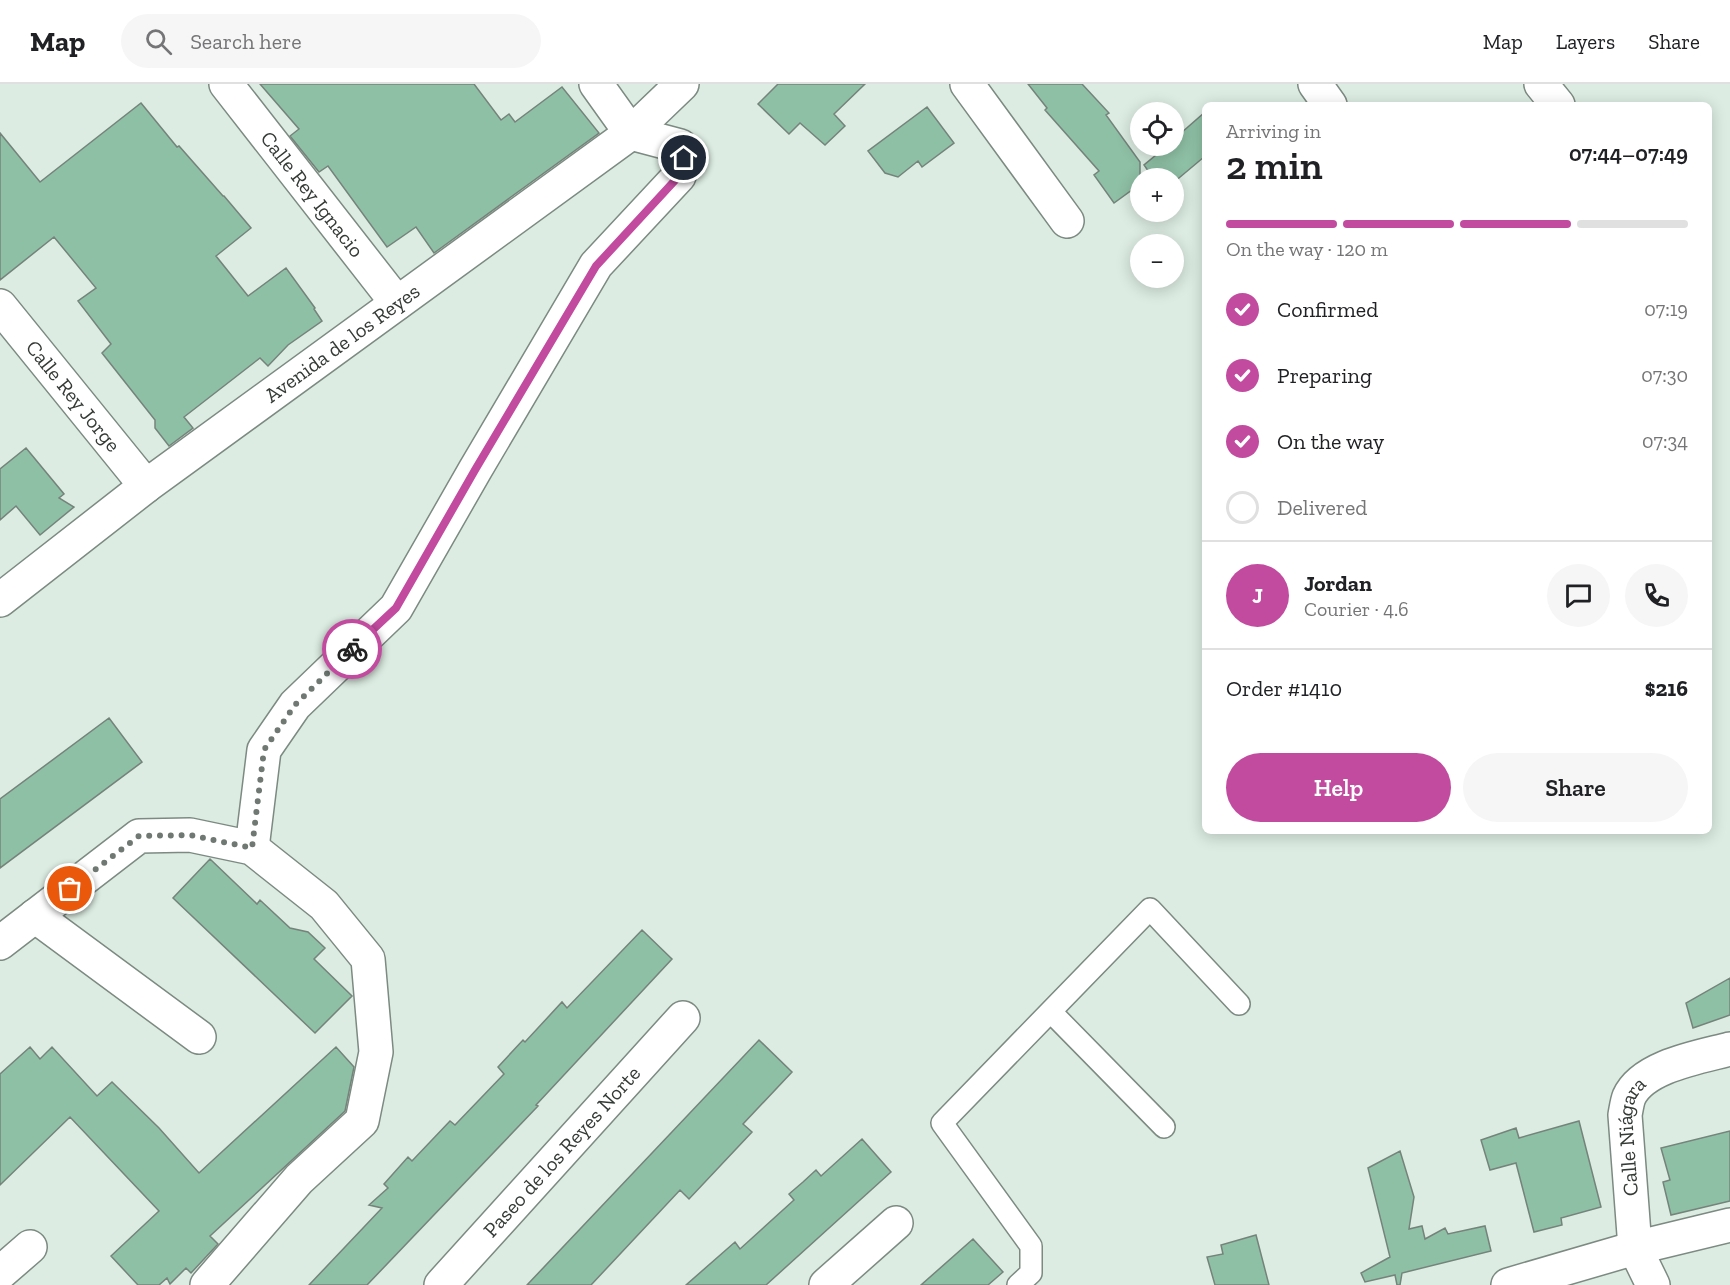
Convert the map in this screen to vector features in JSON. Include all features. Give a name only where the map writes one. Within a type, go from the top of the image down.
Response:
[{"type":"street","name":"Calle Rey Ignacio","points":[[226,84],[397,303]]},
{"type":"street","points":[[252,848],[264,750],[295,705],[396,608],[596,266],[679,176],[684,158],[680,146],[631,133],[596,84]]},
{"type":"street","name":"Avenida de los Reyes","points":[[0,600],[146,486],[631,133],[682,84]]},
{"type":"street","points":[[967,84],[1068,221]]},
{"type":"street","points":[[1314,84],[1328,102]]},
{"type":"street","points":[[1541,84],[1556,102]]},
{"type":"street","name":"Calle Rey Jorge","points":[[0,306],[146,486]]},
{"type":"street","points":[[0,943],[139,836],[190,835],[252,848],[324,905],[368,959],[376,1052],[362,1121],[299,1179],[207,1285]]},
{"type":"street","points":[[35,916],[199,1037]]},
{"type":"street","name":"Paseo de los Reyes Norte","points":[[441,1285],[683,1018]]},
{"type":"street","name":"Calle Niágara","points":[[1653,1285],[1635,1248],[1625,1115],[1629,1097],[1639,1082],[1656,1071],[1730,1049]]},
{"type":"street","points":[[826,1285],[896,1223]]},
{"type":"street","points":[[1508,1285],[1635,1248],[1730,1225]]},
{"type":"street","points":[[0,1273],[30,1247]]},
{"type":"lane","points":[[1018,1285],[1031,1273],[1031,1246],[942,1123],[1149,909],[1239,1004]]},
{"type":"lane","points":[[1051,1012],[1164,1127]]},
{"type":"building","points":[[260,84],[474,84],[501,120],[509,114],[515,122],[562,87],[599,133],[434,253],[416,227],[387,247],[328,166],[319,172],[290,136],[299,129]]},
{"type":"building","points":[[778,84],[865,84],[834,114],[845,126],[825,145],[800,123],[789,134],[758,104]]},
{"type":"building","points":[[1028,84],[1082,84],[1109,113],[1106,115],[1130,148],[1130,156],[1136,156],[1140,162],[1140,168],[1130,168],[1130,191],[1114,203],[1094,175],[1099,171],[1045,110],[1047,108]]},
{"type":"building","points":[[141,103],[177,147],[179,146],[251,228],[216,256],[248,296],[286,268],[322,321],[288,345],[268,366],[260,358],[184,417],[193,428],[169,446],[155,428],[155,420],[102,353],[111,344],[78,301],[96,288],[54,237],[0,280],[0,133],[40,182]]},
{"type":"building","points":[[927,107],[954,143],[922,167],[918,161],[898,177],[885,173],[868,151]]},
{"type":"building","points":[[1202,115],[1202,159],[1184,174],[1184,168],[1146,168],[1144,165],[1155,156],[1184,156],[1184,130]]},
{"type":"building","points":[[26,448],[64,494],[59,498],[74,507],[40,535],[16,506],[0,520],[0,469]]},
{"type":"building","points":[[109,718],[142,762],[0,868],[0,799]]},
{"type":"building","points":[[210,859],[257,904],[260,900],[290,928],[308,932],[325,948],[314,959],[352,996],[315,1033],[173,898]]},
{"type":"building","points":[[642,930],[672,959],[536,1105],[538,1106],[367,1285],[309,1285],[382,1208],[369,1205],[388,1188],[384,1184],[408,1157],[412,1161],[450,1121],[455,1125],[504,1074],[498,1067],[523,1040],[525,1042],[562,1002],[567,1008]]},
{"type":"building","points":[[1730,978],[1730,1015],[1693,1028],[1686,1003]]},
{"type":"building","points":[[759,1040],[792,1072],[743,1124],[752,1132],[689,1199],[680,1190],[591,1285],[527,1285]]},
{"type":"building","points":[[30,1047],[40,1059],[52,1047],[97,1096],[112,1082],[159,1128],[199,1173],[336,1047],[354,1067],[345,1111],[210,1236],[218,1244],[191,1273],[186,1268],[170,1284],[167,1278],[159,1285],[138,1285],[111,1256],[159,1211],[70,1117],[0,1185],[0,1074]]},
{"type":"building","points":[[1579,1121],[1601,1207],[1561,1218],[1562,1225],[1534,1232],[1516,1163],[1490,1170],[1481,1140],[1516,1128],[1519,1138]]},
{"type":"building","points":[[1730,1131],[1730,1201],[1671,1215],[1663,1182],[1670,1180],[1661,1148]]},
{"type":"building","points":[[862,1139],[891,1172],[766,1285],[686,1285],[735,1242],[740,1249],[794,1200],[789,1194],[816,1170],[821,1176]]},
{"type":"building","points":[[1400,1151],[1414,1197],[1409,1229],[1422,1226],[1425,1239],[1445,1228],[1448,1234],[1485,1226],[1491,1251],[1402,1273],[1400,1285],[1397,1285],[1395,1275],[1365,1282],[1361,1273],[1390,1257],[1368,1168]]},
{"type":"building","points":[[1256,1235],[1269,1285],[1215,1285],[1207,1257],[1223,1254],[1221,1245]]},
{"type":"building","points":[[973,1239],[1003,1272],[988,1285],[921,1285]]},
{"type":"way so far","points":[[70,889],[139,836],[190,835],[252,848],[264,750],[295,705],[352,649]]},
{"type":"route","points":[[352,649],[396,608],[596,266],[679,176],[684,158]]}]
